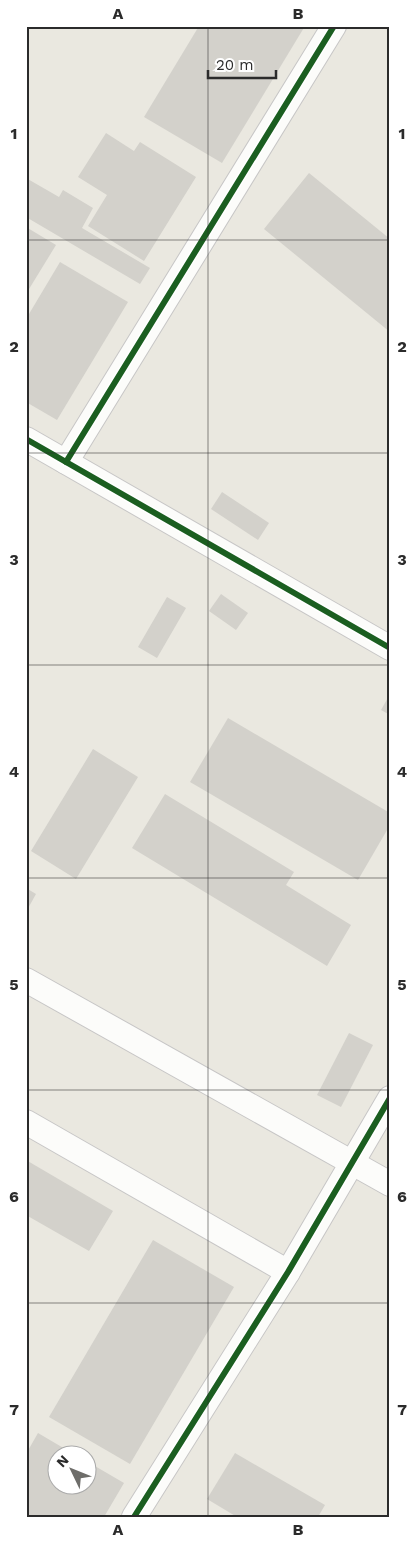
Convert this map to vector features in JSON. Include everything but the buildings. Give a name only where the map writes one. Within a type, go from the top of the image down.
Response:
[{"type":"street","points":[[66,462],[334,26]]},
{"type":"street","points":[[26,439],[390,648]]},
{"type":"street","points":[[26,980],[390,1184]]},
{"type":"street","points":[[134,1517],[288,1272],[354,1163],[390,1098]]},
{"type":"street","points":[[26,1122],[288,1272]]},
{"type":"cycle path","points":[[66,462],[334,26]]},
{"type":"cycle path","points":[[26,439],[390,648]]},
{"type":"cycle path","points":[[134,1517],[288,1272],[390,1098]]}]
